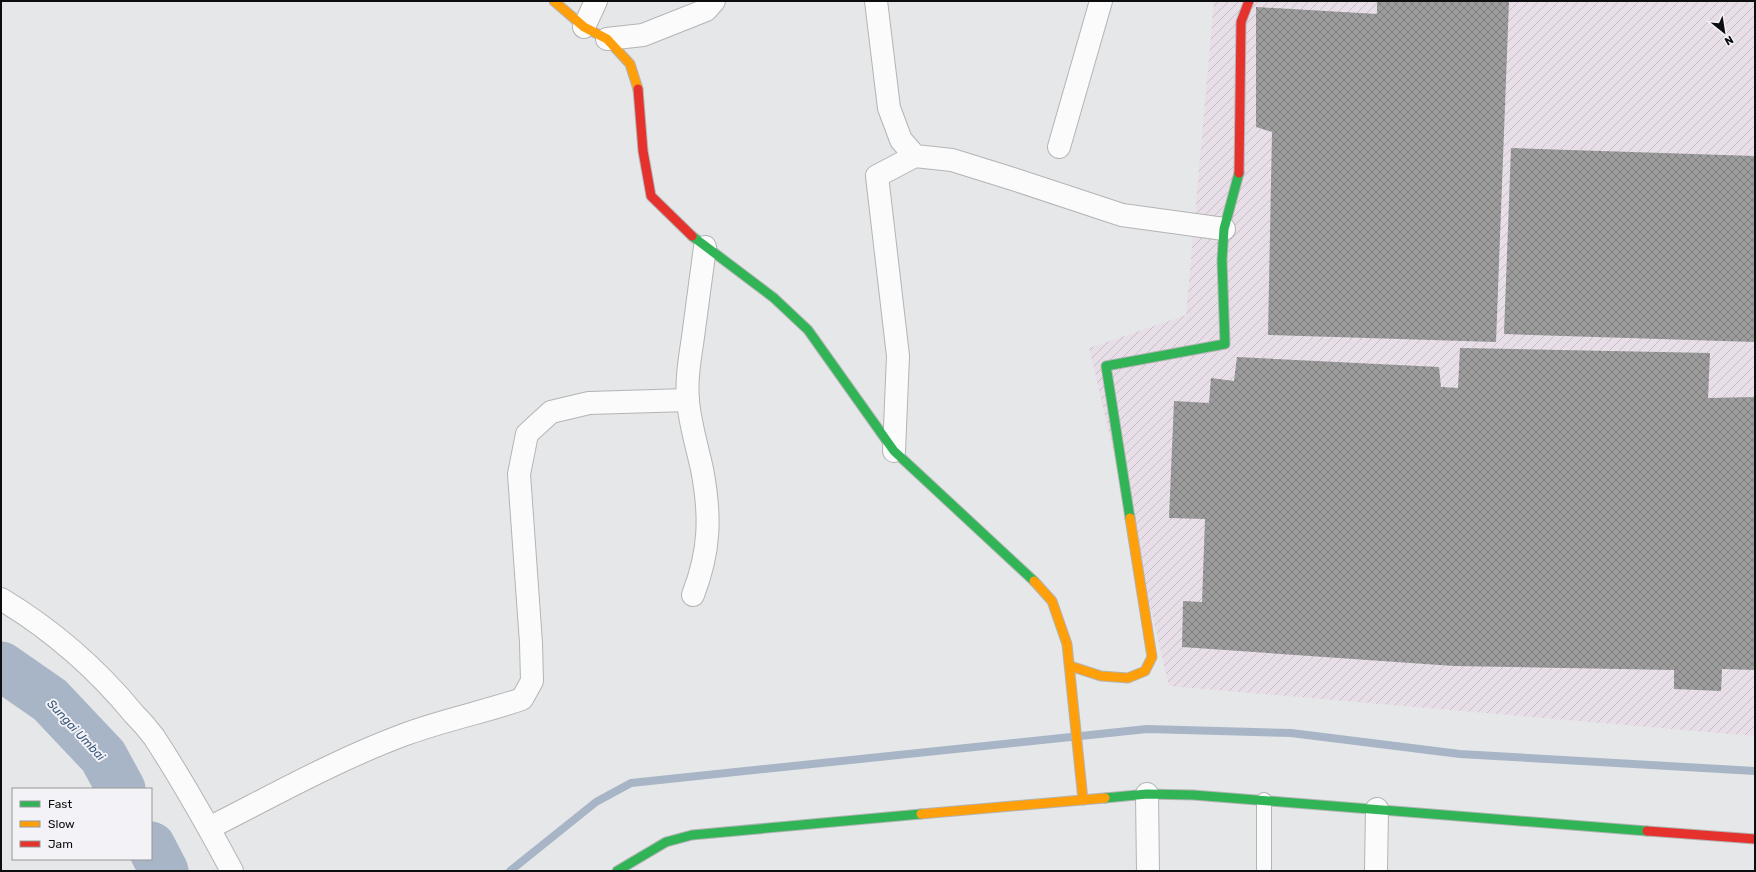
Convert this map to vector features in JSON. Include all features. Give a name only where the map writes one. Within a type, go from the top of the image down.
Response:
[{"type":"street","points":[[554,1],[584,27],[607,39],[630,64],[636,79],[639,95],[643,151],[651,196],[684,230],[774,298],[808,330],[894,451],[1027,573],[1052,601],[1067,644],[1083,800]]},
{"type":"street","points":[[584,27],[596,1]]},
{"type":"street","points":[[607,39],[643,36],[706,10],[714,1]]},
{"type":"street","points":[[876,1],[889,108],[901,140],[915,156]]},
{"type":"street","points":[[1059,146],[1101,1]]},
{"type":"street","points":[[1070,666],[1101,676],[1128,678],[1145,671],[1152,657],[1106,366],[1225,344],[1222,260],[1224,229],[1239,174],[1242,22],[1249,1]]},
{"type":"street","points":[[894,451],[898,356],[877,176],[915,156],[960,163],[1122,215],[1224,229]]},
{"type":"street","points":[[693,595],[702,572],[708,528],[704,481],[688,400],[688,377],[705,247]]},
{"type":"street","points":[[209,828],[351,757],[407,734],[498,708],[522,699],[532,682],[531,643],[519,474],[527,434],[551,412],[589,403],[688,400]]},
{"type":"street","points":[[1,599],[23,613],[82,660],[122,700],[153,736],[209,828],[232,871]]},
{"type":"street","points":[[1147,794],[1148,871]]},
{"type":"street","points":[[617,871],[666,842],[692,835],[1147,794],[1193,795],[1264,800],[1755,839]]},
{"type":"street","points":[[1376,871],[1377,809]]},
{"type":"lane","points":[[1264,800],[1264,871]]},
{"type":"shaded area","points":[[1214,1],[1755,1],[1755,736],[1169,686],[1089,348],[1186,315]]},
{"type":"building","points":[[1377,1],[1509,1],[1496,342],[1268,335],[1272,132],[1256,127],[1256,7],[1377,14]]},
{"type":"building","points":[[1511,148],[1755,156],[1755,342],[1504,334]]},
{"type":"building","points":[[1460,348],[1710,353],[1708,398],[1755,397],[1755,670],[1722,669],[1721,691],[1674,689],[1674,670],[1454,666],[1182,647],[1183,601],[1202,602],[1205,519],[1169,518],[1174,401],[1209,403],[1211,378],[1234,381],[1237,357],[1439,367],[1441,387],[1458,388]]},
{"type":"waterway","name":"Sungai Umbai","points":[[1,666],[50,700],[103,756],[120,788]]},
{"type":"waterway","points":[[510,871],[596,802],[631,783],[1147,729],[1291,733],[1460,754],[1755,771]]},
{"type":"waterway","name":"Sungai Umbai","points":[[152,848],[164,871]]},
{"type":"traffic: fast","points":[[1130,518],[1106,366],[1225,344],[1222,260],[1224,229],[1239,173]]},
{"type":"traffic: fast","points":[[692,236],[774,298],[808,330],[894,451],[1034,581]]},
{"type":"traffic: fast","points":[[1105,798],[1147,794],[1193,795],[1647,831]]},
{"type":"traffic: fast","points":[[617,871],[666,842],[692,835],[921,814]]},
{"type":"traffic: slow","points":[[554,1],[584,27],[607,39],[630,64],[638,89]]},
{"type":"traffic: slow","points":[[1070,666],[1101,676],[1128,678],[1145,671],[1152,657],[1130,518]]},
{"type":"traffic: slow","points":[[1034,581],[1052,601],[1067,644],[1083,800]]},
{"type":"traffic: slow","points":[[921,814],[1105,798]]},
{"type":"traffic: jam","points":[[1239,173],[1241,22],[1249,1]]},
{"type":"traffic: jam","points":[[638,89],[643,151],[651,196],[692,236]]},
{"type":"traffic: jam","points":[[1647,831],[1755,839]]}]
